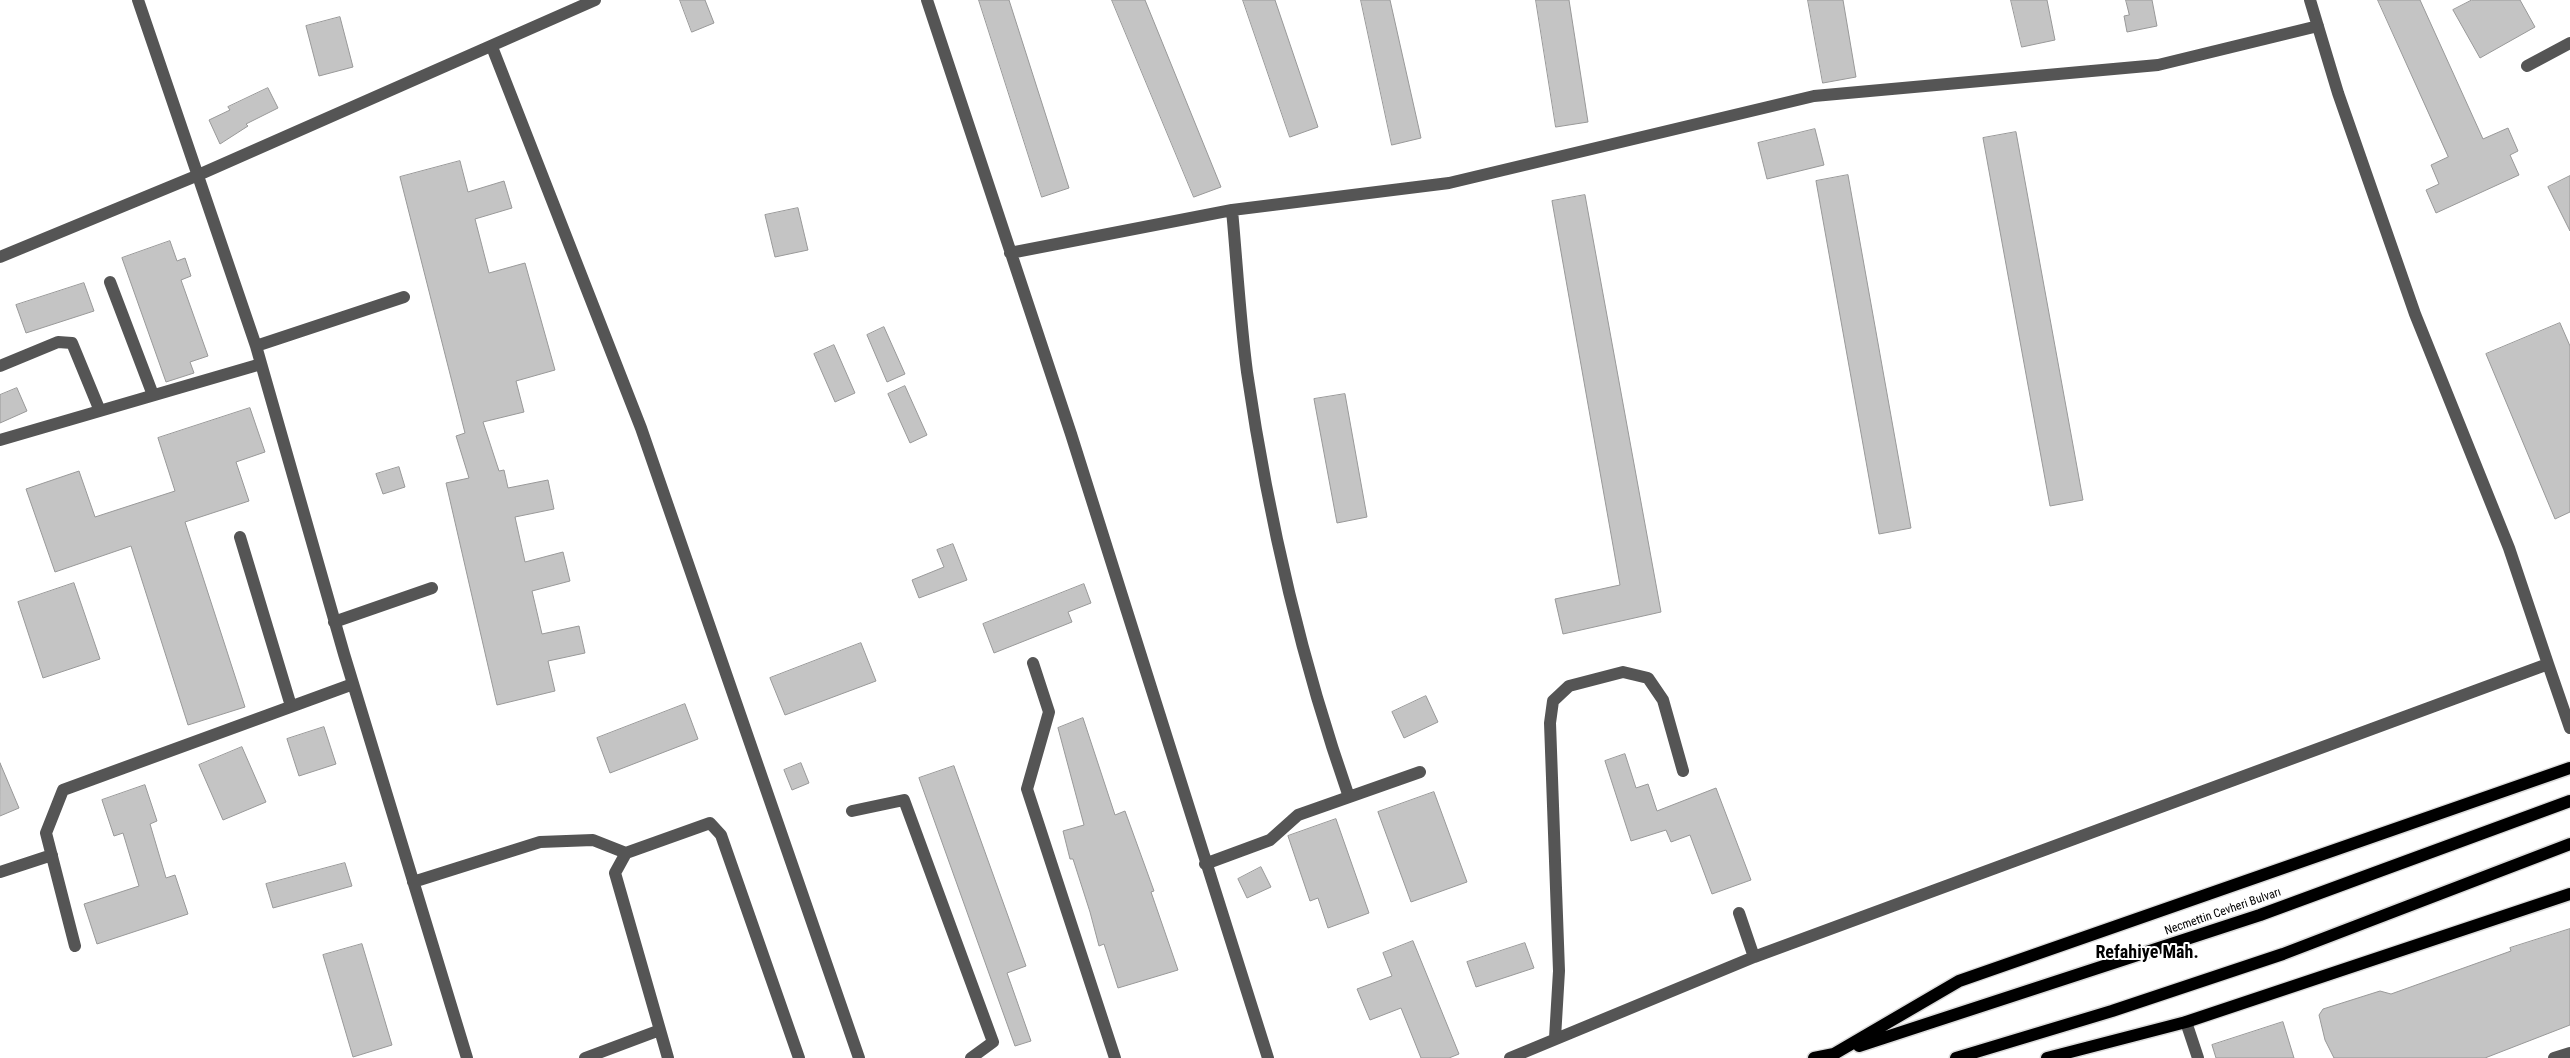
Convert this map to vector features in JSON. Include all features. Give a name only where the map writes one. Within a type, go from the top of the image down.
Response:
[{"type":"main road","points":[[1814,1058],[1829,1056],[1959,981],[2570,768]]},
{"type":"main road","name":"Necmettin Cevheri Bulvarı","points":[[1829,1056],[2250,918],[2570,801]]},
{"type":"main road","points":[[1956,1058],[2112,1011],[2283,954],[2570,844]]},
{"type":"main road","points":[[2047,1058],[2186,1022],[2570,894]]},
{"type":"street","points":[[138,0],[196,176],[256,346],[334,622],[467,1058]]},
{"type":"street","points":[[0,257],[196,176],[595,0]]},
{"type":"street","points":[[927,0],[1071,434],[1205,864],[1268,1058]]},
{"type":"street","points":[[2310,0],[2338,93],[2415,314],[2509,548],[2570,728]]},
{"type":"street","points":[[1010,253],[1232,210],[1449,183],[1814,96],[2158,65],[2318,26]]},
{"type":"street","points":[[2527,66],[2570,43]]},
{"type":"street","points":[[492,47],[641,428],[859,1058]]},
{"type":"street","points":[[1232,210],[1247,371],[1272,517],[1323,722],[1349,797]]},
{"type":"street","points":[[110,282],[153,395]]},
{"type":"street","points":[[256,346],[404,297]]},
{"type":"street","points":[[0,366],[58,342],[72,343],[100,411]]},
{"type":"street","points":[[0,440],[261,364]]},
{"type":"street","points":[[240,536],[291,706]]},
{"type":"street","points":[[334,622],[432,588]]},
{"type":"street","points":[[1033,663],[1049,712],[1027,789],[1115,1058]]},
{"type":"street","points":[[1510,1058],[1754,956],[2548,664]]},
{"type":"street","points":[[1555,1038],[1559,971],[1550,723],[1553,701],[1569,686],[1623,672],[1648,678],[1662,700],[1683,771]]},
{"type":"street","points":[[75,946],[46,833],[63,790],[353,684]]},
{"type":"street","points":[[1205,864],[1270,840],[1298,815],[1420,772]]},
{"type":"street","points":[[852,811],[904,800],[992,1042],[971,1058]]},
{"type":"street","points":[[413,882],[540,842],[593,840],[626,853],[710,823],[721,835],[799,1058]]},
{"type":"street","points":[[626,853],[615,873],[668,1058]]},
{"type":"street","points":[[0,872],[52,855]]},
{"type":"street","points":[[1739,913],[1754,956]]},
{"type":"street","points":[[2186,1022],[2198,1058]]},
{"type":"street","points":[[585,1058],[660,1030]]},
{"type":"street","points":[[2554,1058],[2570,1053]]},
{"type":"building","points":[[680,0],[705,0],[714,23],[692,32]]},
{"type":"building","points":[[979,0],[1009,0],[1069,188],[1042,197]]},
{"type":"building","points":[[1112,0],[1145,0],[1221,187],[1194,197]]},
{"type":"building","points":[[1243,0],[1275,0],[1318,127],[1290,137]]},
{"type":"building","points":[[1361,0],[1390,0],[1421,138],[1392,145]]},
{"type":"building","points":[[1536,0],[1569,0],[1588,122],[1556,127]]},
{"type":"building","points":[[1808,0],[1843,0],[1856,77],[1823,83]]},
{"type":"building","points":[[2011,0],[2047,0],[2055,40],[2022,47]]},
{"type":"building","points":[[2126,0],[2152,0],[2157,26],[2127,32],[2124,16],[2129,15]]},
{"type":"building","points":[[2378,0],[2420,0],[2483,139],[2508,128],[2518,151],[2510,155],[2519,175],[2436,213],[2426,190],[2439,184],[2431,165],[2448,157]]},
{"type":"building","points":[[2472,0],[2520,0],[2535,27],[2480,58],[2453,10]]},
{"type":"building","points":[[340,17],[353,67],[319,76],[306,26]]},
{"type":"building","points":[[268,88],[278,108],[246,124],[248,126],[220,144],[209,120],[230,110],[228,107]]},
{"type":"building","points":[[1815,129],[1824,165],[1767,179],[1758,143]]},
{"type":"building","points":[[2016,132],[2083,500],[2050,506],[1983,138]]},
{"type":"building","points":[[460,161],[468,192],[504,181],[512,208],[475,219],[489,273],[525,263],[555,370],[516,381],[524,412],[483,422],[499,471],[504,470],[508,488],[548,480],[554,509],[515,517],[525,562],[563,552],[570,581],[532,591],[542,634],[579,626],[585,653],[548,661],[555,691],[497,705],[446,483],[469,478],[456,436],[465,433],[400,177]]},
{"type":"building","points":[[1848,175],[1911,528],[1879,534],[1816,181]]},
{"type":"building","points":[[2570,176],[2570,231],[2548,187]]},
{"type":"building","points":[[1585,195],[1661,612],[1563,634],[1555,599],[1620,585],[1552,201]]},
{"type":"building","points":[[798,208],[808,250],[775,257],[765,215]]},
{"type":"building","points":[[170,241],[177,261],[185,258],[191,276],[181,280],[208,356],[190,362],[194,373],[166,382],[122,258]]},
{"type":"building","points":[[84,283],[94,311],[26,333],[16,305]]},
{"type":"building","points":[[2560,323],[2570,346],[2570,512],[2555,519],[2486,354]]},
{"type":"building","points":[[884,327],[905,374],[887,382],[867,335]]},
{"type":"building","points":[[834,345],[855,393],[835,402],[814,354]]},
{"type":"building","points":[[905,386],[927,435],[910,443],[888,394]]},
{"type":"building","points":[[17,388],[27,411],[0,423],[0,395]]},
{"type":"building","points":[[1345,394],[1367,517],[1337,523],[1314,399]]},
{"type":"building","points":[[250,408],[265,452],[236,462],[249,501],[185,522],[245,707],[188,725],[131,546],[55,572],[26,489],[79,471],[95,517],[175,491],[158,438]]},
{"type":"building","points":[[399,467],[405,487],[383,494],[376,474]]},
{"type":"building","points":[[953,544],[967,580],[919,598],[912,580],[944,567],[937,550]]},
{"type":"building","points":[[74,583],[100,659],[43,678],[18,602]]},
{"type":"building","points":[[1084,584],[1091,603],[1068,612],[1072,622],[994,653],[983,624]]},
{"type":"building","points":[[861,643],[876,681],[785,715],[770,678]]},
{"type":"building","points":[[1426,696],[1438,722],[1404,738],[1392,712]]},
{"type":"building","points":[[685,704],[698,739],[610,773],[597,738]]},
{"type":"building","points":[[1083,718],[1115,815],[1125,811],[1154,891],[1151,892],[1178,970],[1118,988],[1104,944],[1099,946],[1073,859],[1070,859],[1063,831],[1084,825],[1058,728]]},
{"type":"building","points":[[324,727],[336,764],[299,776],[287,739]]},
{"type":"building","points":[[242,747],[266,802],[223,820],[199,765]]},
{"type":"building","points":[[1625,754],[1636,788],[1648,784],[1657,811],[1716,788],[1751,880],[1712,894],[1690,835],[1671,842],[1666,830],[1631,841],[1605,761]]},
{"type":"building","points":[[0,763],[19,808],[0,816]]},
{"type":"building","points":[[801,763],[809,783],[792,790],[784,770]]},
{"type":"building","points":[[954,766],[1026,966],[1007,973],[1031,1041],[1015,1046],[919,778]]},
{"type":"building","points":[[145,785],[157,821],[150,824],[166,878],[175,875],[188,914],[97,944],[84,904],[139,886],[123,833],[114,836],[102,800]]},
{"type":"building","points":[[1434,792],[1467,882],[1411,902],[1378,812]]},
{"type":"building","points":[[1336,819],[1369,913],[1328,928],[1318,898],[1310,901],[1288,836]]},
{"type":"building","points":[[345,863],[352,886],[273,908],[266,884]]},
{"type":"building","points":[[1261,867],[1271,887],[1247,898],[1238,879]]},
{"type":"building","points":[[2570,929],[2570,1025],[2485,1058],[2334,1058],[2325,1040],[2319,1015],[2323,1009],[2380,991],[2391,994],[2511,951],[2510,948]]},
{"type":"building","points":[[1413,941],[1459,1054],[1449,1058],[1421,1058],[1401,1008],[1370,1020],[1357,989],[1392,976],[1383,953]]},
{"type":"building","points":[[1525,943],[1534,968],[1476,987],[1467,962]]},
{"type":"building","points":[[362,944],[392,1045],[353,1057],[323,955]]},
{"type":"building","points":[[2283,1022],[2294,1058],[2216,1058],[2212,1045]]},
{"type":"district","name":"Refahiye Mah.","points":[[2147,953]]}]
